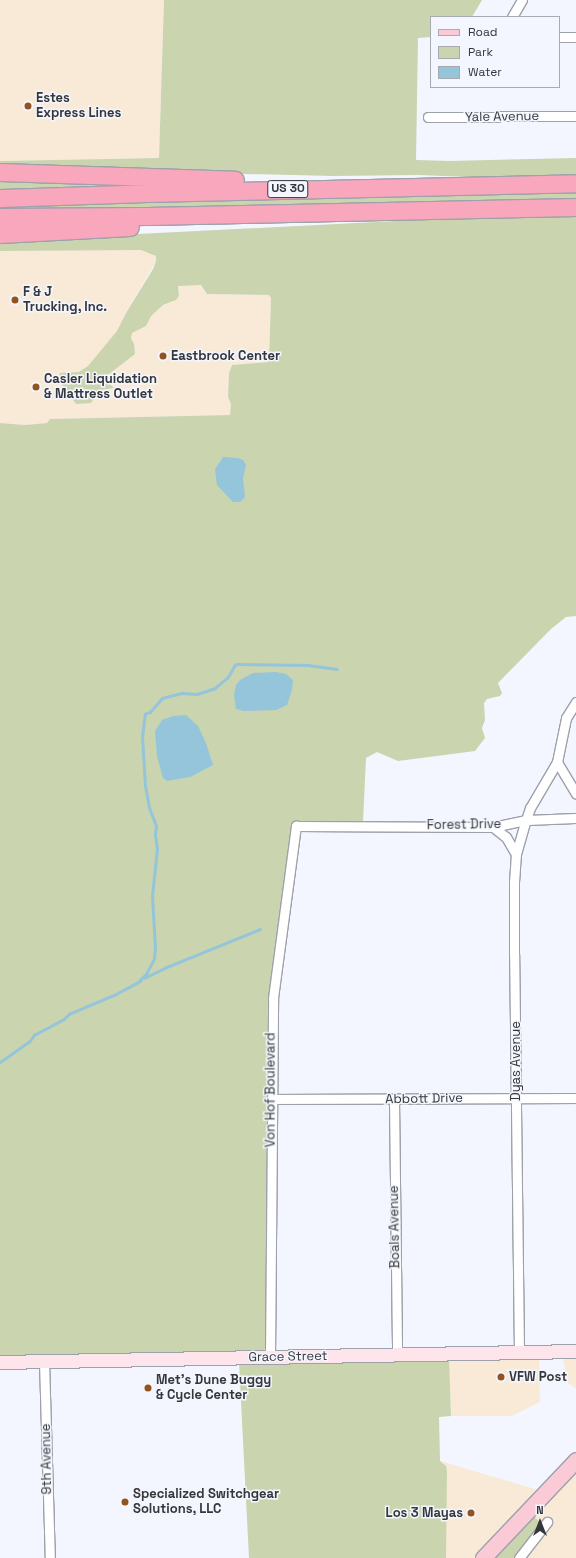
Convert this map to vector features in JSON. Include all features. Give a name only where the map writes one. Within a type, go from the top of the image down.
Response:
[{"type":"highway","points":[[0,172],[257,181],[418,180],[447,185]]},
{"type":"highway","name":"US 30","points":[[0,198],[576,182]]},
{"type":"highway","name":"US 30","points":[[0,217],[156,216],[576,207]]},
{"type":"highway","points":[[0,234],[349,217],[422,211]]},
{"type":"main road","points":[[483,1558],[576,1460]]},
{"type":"street","points":[[513,16],[522,0]]},
{"type":"street","points":[[560,37],[576,37]]},
{"type":"street","name":"Yale Avenue","points":[[428,117],[576,116]]},
{"type":"street","points":[[576,702],[566,718],[557,762],[530,808],[526,820],[576,818]]},
{"type":"street","points":[[557,762],[576,794]]},
{"type":"street","name":"Forest Drive","points":[[296,826],[493,826],[526,820]]},
{"type":"street","name":"Dyas Avenue","points":[[519,1352],[514,882],[516,854],[526,820]]},
{"type":"street","name":"Von Hof Boulevard","points":[[270,1357],[273,998],[296,826]]},
{"type":"street","points":[[493,826],[506,837],[516,854]]},
{"type":"street","name":"Abbott Drive","points":[[272,1100],[576,1098]]},
{"type":"street","name":"Boals Avenue","points":[[394,1100],[397,1355]]},
{"type":"street","name":"Grace Street","points":[[0,1362],[576,1352]]},
{"type":"street","name":"9th Avenue","points":[[44,1361],[50,1558]]},
{"type":"street","points":[[518,1558],[547,1522]]},
{"type":"shaded area","points":[[0,0],[164,0],[159,158],[0,161]]},
{"type":"shaded area","points":[[105,249],[141,250],[156,255],[156,261],[126,313],[118,331],[88,366],[63,386],[74,400],[92,399],[100,390],[114,388],[104,378],[135,354],[134,344],[131,338],[132,333],[146,326],[151,316],[163,305],[176,300],[179,296],[178,286],[201,285],[207,294],[269,295],[271,297],[269,360],[268,362],[232,365],[229,373],[228,397],[231,404],[230,415],[50,419],[47,423],[25,425],[0,423],[0,251]]},
{"type":"shaded area","points":[[449,1357],[539,1357],[540,1402],[512,1416],[451,1416]]},
{"type":"shaded area","points":[[563,1358],[576,1358],[576,1389],[567,1382]]},
{"type":"shaded area","points":[[576,1451],[576,1558],[514,1558],[541,1523],[492,1558],[446,1558],[445,1516],[440,1461],[538,1490]]},
{"type":"green space","points":[[164,0],[482,0],[473,16],[430,16],[430,37],[418,38],[416,160],[450,161],[576,158],[576,175],[470,177],[419,175],[332,176],[0,168],[0,161],[159,158]]},
{"type":"green space","points":[[0,177],[144,184],[0,189]]},
{"type":"green space","points":[[576,191],[576,198],[0,211],[0,205]]},
{"type":"green space","points":[[576,214],[576,616],[566,617],[551,629],[498,683],[502,693],[500,696],[487,699],[484,703],[485,720],[482,728],[485,738],[475,751],[398,761],[377,752],[366,758],[363,822],[292,823],[268,1006],[266,1349],[258,1352],[0,1358],[0,423],[25,425],[47,423],[50,419],[230,415],[231,404],[228,397],[229,373],[232,365],[268,362],[269,360],[271,298],[269,295],[207,294],[201,285],[178,286],[179,296],[176,300],[163,305],[151,316],[146,326],[132,333],[131,338],[134,344],[135,354],[104,378],[114,388],[100,390],[91,403],[76,404],[63,386],[59,377],[60,373],[79,372],[88,366],[117,331],[126,313],[153,269],[156,256],[141,250],[0,251],[0,241],[474,217]]},
{"type":"green space","points":[[449,1357],[451,1416],[439,1417],[440,1461],[446,1466],[447,1472],[446,1558],[249,1558],[239,1362]]},
{"type":"green space","points":[[533,1516],[541,1523],[514,1558],[492,1558]]},
{"type":"water","points":[[223,457],[238,458],[243,460],[246,465],[243,478],[245,497],[240,502],[233,502],[217,485],[215,469]]},
{"type":"water","points":[[276,672],[286,674],[293,680],[292,690],[287,705],[276,710],[244,711],[236,709],[234,695],[236,685],[240,680],[253,673]]},
{"type":"water","points":[[186,715],[198,726],[206,743],[213,765],[190,777],[167,781],[163,778],[157,756],[155,731],[162,720],[173,716]]},
{"type":"waterway","points":[[139,981],[146,974],[154,959],[155,948],[152,896],[157,849],[155,835],[156,826],[149,808],[145,786],[142,737],[145,714],[150,712],[162,698],[182,693],[197,694],[215,688],[228,677],[235,665],[238,664],[308,665],[337,669]]},
{"type":"waterway","points":[[144,978],[260,929]]},
{"type":"waterway","points":[[0,1062],[29,1042],[34,1035],[64,1019],[69,1014],[114,995],[140,981]]},
{"type":"place","name":"Estes Express Lines","points":[[28,106]]},
{"type":"place","name":"F & J Trucking, Inc.","points":[[15,300]]},
{"type":"place","name":"Eastbrook Center","points":[[163,356]]},
{"type":"place","name":"Casler Liquidation & Mattress Outlet","points":[[36,387]]},
{"type":"place","name":"VFW Post","points":[[501,1377]]},
{"type":"place","name":"Met's Dune Buggy & Cycle Center","points":[[148,1388]]},
{"type":"place","name":"Specialized Switchgear Solutions, LLC","points":[[125,1502]]},
{"type":"place","name":"Los 3 Mayas","points":[[471,1513]]}]
